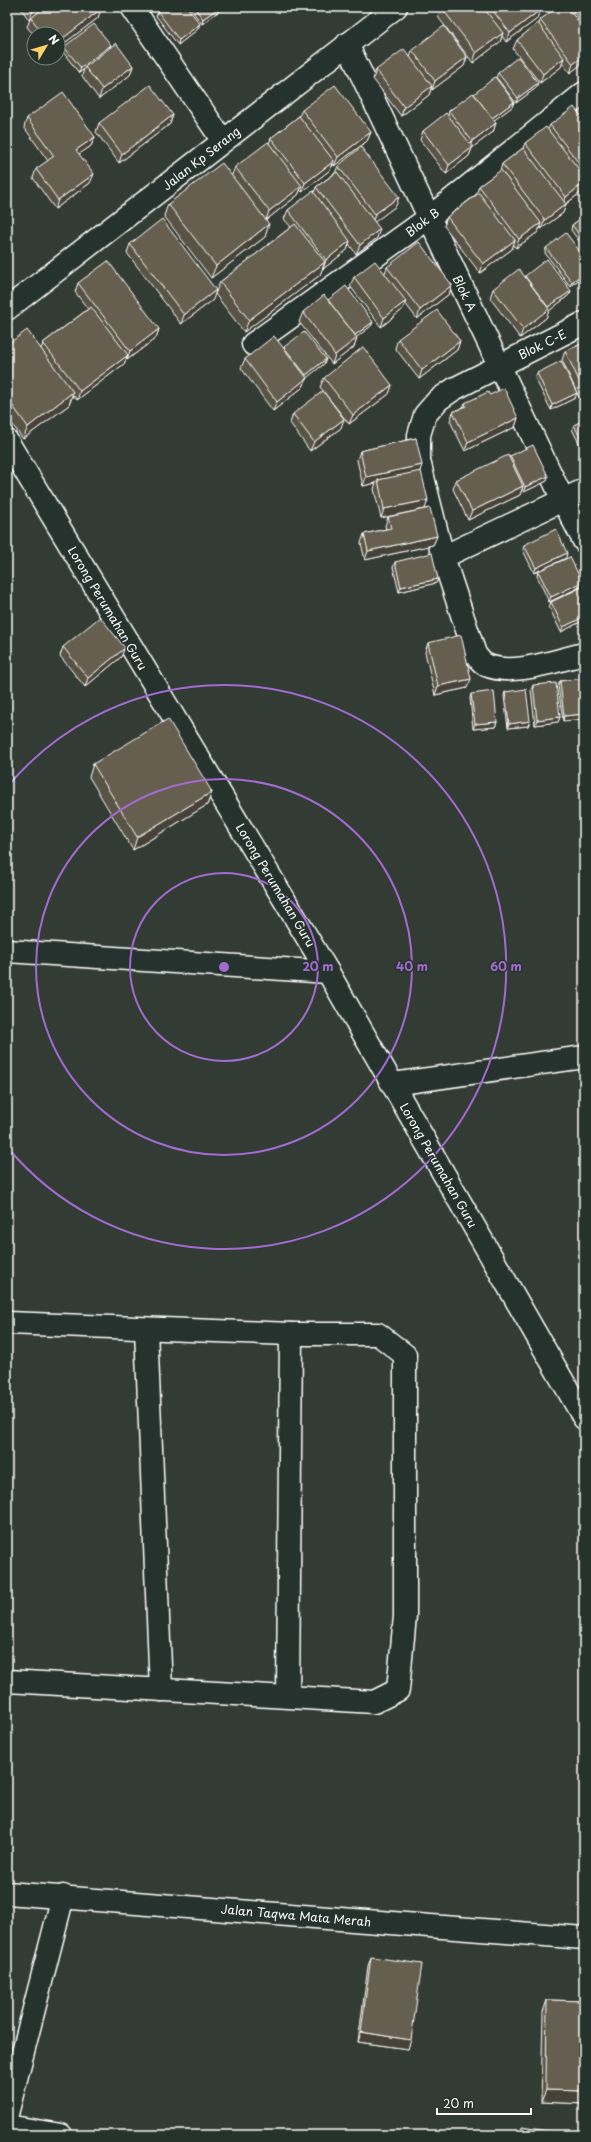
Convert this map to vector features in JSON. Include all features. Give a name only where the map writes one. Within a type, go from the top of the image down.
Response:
[{"type":"street","points":[[132,7],[223,141]]},
{"type":"street","name":"Jalan Kp Serang","points":[[7,309],[396,7]]},
{"type":"street","name":"Blok A","points":[[347,44],[563,500],[584,541]]},
{"type":"street","name":"Blok B","points":[[253,344],[430,217],[584,93]]},
{"type":"street","name":"Blok C-E","points":[[584,323],[454,388],[438,400],[425,415],[419,435],[418,461],[443,557],[475,654],[485,665],[501,669],[514,670],[584,654]]},
{"type":"street","name":"Lorong Perumahan Guru","points":[[7,441],[328,972],[582,1410]]},
{"type":"street","points":[[443,557],[584,490]]},
{"type":"street","points":[[7,951],[328,972]]},
{"type":"street","points":[[393,1084],[584,1057]]},
{"type":"street","points":[[7,1322],[291,1334],[378,1334],[405,1355],[405,1616],[398,1690],[374,1702],[7,1681]]},
{"type":"street","points":[[146,1329],[161,1690]]},
{"type":"street","points":[[288,1696],[291,1334]]},
{"type":"street","name":"Jalan Taqwa Mata Merah","points":[[7,1893],[63,1896],[584,1938]]},
{"type":"street","points":[[7,2114],[63,1896]]},
{"type":"street","points":[[7,2126],[61,2135]]},
{"type":"building","points":[[30,7],[38,7],[33,11]]},
{"type":"building","points":[[45,7],[100,7],[101,9],[66,36],[66,26],[37,26],[31,18]]},
{"type":"building","points":[[164,7],[187,7],[200,24],[179,40],[158,12]]},
{"type":"building","points":[[194,7],[220,7],[203,19]]},
{"type":"building","points":[[441,7],[483,7],[503,33],[476,53]]},
{"type":"building","points":[[490,7],[538,7],[540,10],[510,33]]},
{"type":"building","points":[[557,7],[567,7],[584,29],[584,56],[573,64],[540,20]]},
{"type":"building","points":[[570,7],[584,7],[584,26]]},
{"type":"building","points":[[538,23],[564,58],[543,74],[517,40]]},
{"type":"building","points":[[94,24],[111,45],[81,68],[66,49],[66,45]]},
{"type":"building","points":[[444,26],[467,57],[435,81],[412,50]]},
{"type":"building","points":[[116,43],[133,66],[102,89],[85,67]]},
{"type":"building","points":[[404,49],[432,86],[404,107],[376,70]]},
{"type":"building","points":[[518,57],[538,83],[518,98],[498,73]]},
{"type":"building","points":[[495,77],[514,102],[492,118],[474,94]]},
{"type":"building","points":[[150,85],[173,115],[122,154],[99,123]]},
{"type":"building","points":[[335,85],[371,132],[338,157],[302,110]]},
{"type":"building","points":[[63,92],[95,137],[76,150],[94,174],[58,200],[36,169],[54,156],[27,118]]},
{"type":"building","points":[[473,93],[496,123],[472,141],[449,111]]},
{"type":"building","points":[[574,107],[584,120],[584,170],[550,125]]},
{"type":"building","points":[[584,108],[584,119],[578,112]]},
{"type":"building","points":[[446,113],[473,147],[449,165],[423,131]]},
{"type":"building","points":[[299,116],[334,161],[305,183],[271,138]]},
{"type":"building","points":[[546,127],[584,176],[584,183],[566,197],[525,143]]},
{"type":"building","points":[[268,142],[302,186],[269,211],[235,167]]},
{"type":"building","points":[[361,147],[399,197],[375,214],[338,166]]},
{"type":"building","points":[[523,148],[566,204],[545,220],[502,164]]},
{"type":"building","points":[[222,163],[269,224],[216,266],[168,204]]},
{"type":"building","points":[[501,170],[541,223],[519,239],[479,186]]},
{"type":"building","points":[[337,172],[380,229],[360,245],[316,187]]},
{"type":"building","points":[[313,191],[350,241],[326,260],[288,210]]},
{"type":"building","points":[[479,193],[515,240],[483,264],[447,217]]},
{"type":"building","points":[[584,216],[584,241],[572,225]]},
{"type":"building","points":[[162,219],[216,290],[184,315],[130,244]]},
{"type":"building","points":[[295,224],[325,262],[249,320],[220,282]]},
{"type":"building","points":[[566,233],[584,257],[584,273],[572,282],[546,248]]},
{"type":"building","points":[[419,242],[452,285],[420,310],[387,267]]},
{"type":"building","points":[[547,259],[571,291],[548,307],[525,276]]},
{"type":"building","points":[[108,261],[159,329],[130,351],[78,283]]},
{"type":"building","points":[[375,261],[406,301],[384,318],[354,277]]},
{"type":"building","points":[[519,269],[549,309],[523,329],[493,289]]},
{"type":"building","points":[[346,286],[373,322],[355,335],[328,300]]},
{"type":"building","points":[[324,295],[357,338],[335,355],[303,312]]},
{"type":"building","points":[[91,307],[128,355],[80,391],[43,343]]},
{"type":"building","points":[[437,310],[460,341],[422,370],[398,339]]},
{"type":"building","points":[[27,330],[73,392],[28,427],[7,398],[7,345]]},
{"type":"building","points":[[304,332],[326,359],[306,375],[284,347]]},
{"type":"building","points":[[274,336],[307,378],[277,402],[245,359]]},
{"type":"building","points":[[584,343],[584,391],[565,351]]},
{"type":"building","points":[[363,347],[392,385],[353,415],[324,378]]},
{"type":"building","points":[[561,361],[577,393],[552,405],[537,373]]},
{"type":"building","points":[[504,388],[518,418],[468,442],[453,412],[466,406],[465,403],[488,392],[490,395]]},
{"type":"building","points":[[323,391],[344,419],[314,442],[293,414]]},
{"type":"building","points":[[584,420],[584,445],[574,425]]},
{"type":"building","points":[[416,438],[422,465],[366,477],[360,451]]},
{"type":"building","points":[[533,445],[548,476],[525,487],[510,456]]},
{"type":"building","points":[[508,455],[523,486],[472,511],[456,480]]},
{"type":"building","points":[[421,471],[428,500],[384,509],[378,480]]},
{"type":"building","points":[[430,508],[437,536],[368,551],[364,534],[391,528],[388,517]]},
{"type":"building","points":[[556,529],[567,553],[536,568],[524,545]]},
{"type":"building","points":[[432,553],[438,579],[401,587],[395,562]]},
{"type":"building","points":[[570,557],[582,582],[551,597],[538,571]]},
{"type":"building","points":[[584,586],[584,617],[563,627],[551,602]]},
{"type":"building","points":[[100,617],[125,648],[88,678],[63,647]]},
{"type":"building","points":[[461,635],[471,679],[438,686],[428,643]]},
{"type":"building","points":[[584,678],[584,714],[564,716],[560,681]]},
{"type":"building","points":[[556,683],[560,717],[537,720],[533,685]]},
{"type":"building","points":[[526,689],[530,721],[509,724],[505,692]]},
{"type":"building","points":[[494,691],[497,722],[475,724],[471,694]]},
{"type":"building","points":[[168,719],[212,792],[137,837],[93,764]]},
{"type":"building","points":[[371,1957],[422,1964],[411,2040],[361,2032]]},
{"type":"building","points":[[547,2000],[584,2001],[584,2091],[546,2090]]},
{"type":"building","points":[[522,2127],[574,2135],[521,2135]]}]
